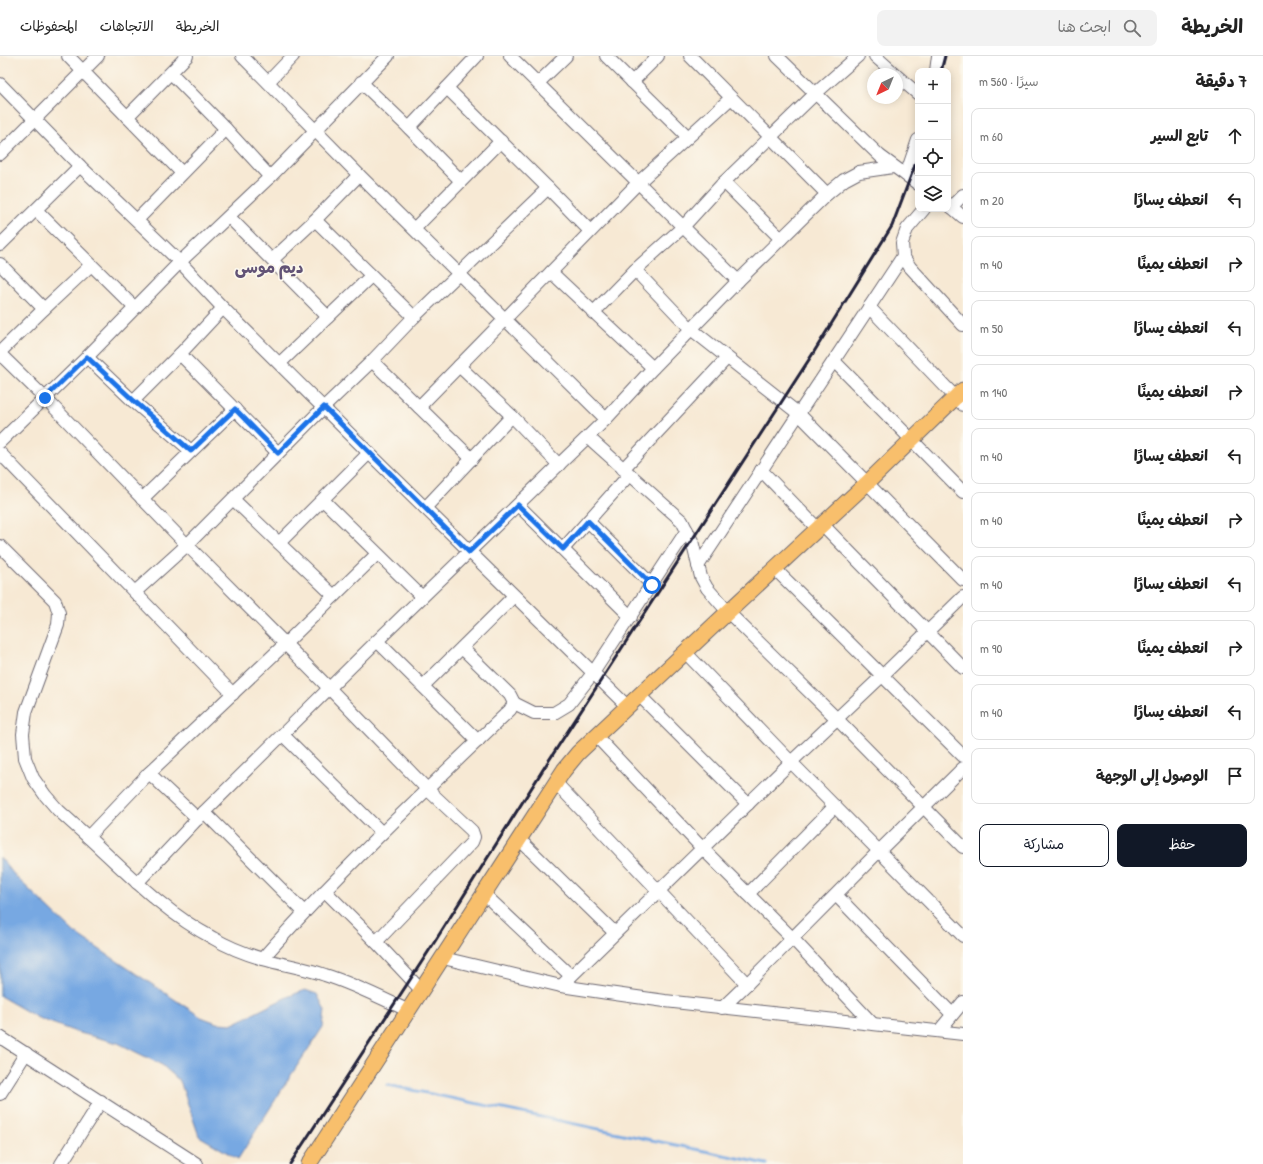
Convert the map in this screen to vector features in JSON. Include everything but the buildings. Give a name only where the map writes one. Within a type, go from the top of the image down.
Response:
[{"type":"main road","points":[[309,1164],[409,1011],[555,782],[578,753],[867,484],[912,440],[960,397]]},
{"type":"street","points":[[68,56],[182,173]]},
{"type":"street","points":[[0,154],[98,56]]},
{"type":"street","points":[[127,117],[187,56]]},
{"type":"street","points":[[242,56],[359,175],[606,419]]},
{"type":"street","points":[[268,82],[293,56]]},
{"type":"street","points":[[0,442],[87,357],[180,262],[270,177],[388,56]]},
{"type":"street","points":[[409,128],[477,56]]},
{"type":"street","points":[[510,56],[738,281]]},
{"type":"street","points":[[538,83],[566,56]]},
{"type":"street","points":[[606,56],[688,137]]},
{"type":"street","points":[[632,82],[658,56]]},
{"type":"street","points":[[690,56],[827,194]]},
{"type":"street","points":[[777,56],[880,156],[915,182]]},
{"type":"street","points":[[594,313],[636,270],[683,227],[724,182],[816,93],[858,56]]},
{"type":"street","points":[[875,56],[888,68]]},
{"type":"street","points":[[936,68],[938,56]]},
{"type":"street","points":[[171,73],[226,129],[270,177]]},
{"type":"street","points":[[903,81],[915,91]]},
{"type":"street","points":[[361,82],[409,128],[461,182]]},
{"type":"street","points":[[0,84],[80,166],[180,262],[223,308],[369,453],[627,706]]},
{"type":"street","points":[[447,88],[590,231]]},
{"type":"street","points":[[419,407],[639,182],[731,98]]},
{"type":"street","points":[[137,220],[226,129]]},
{"type":"street","points":[[414,229],[501,141]]},
{"type":"street","points":[[906,175],[915,149]]},
{"type":"street","points":[[0,245],[80,166]]},
{"type":"street","points":[[137,883],[201,816],[377,641],[559,466],[738,281],[827,194],[844,180],[860,172],[893,167]]},
{"type":"street","points":[[272,260],[315,220],[359,175]]},
{"type":"street","points":[[724,182],[781,239]]},
{"type":"street","points":[[135,592],[187,545],[324,407],[372,361],[414,317],[548,188]]},
{"type":"street","points":[[951,205],[963,195]]},
{"type":"street","points":[[951,207],[963,217]]},
{"type":"street","points":[[36,210],[135,308]]},
{"type":"street","points":[[921,212],[906,229],[902,243],[903,256],[910,267],[963,325]]},
{"type":"street","points":[[229,217],[328,317]]},
{"type":"street","points":[[315,220],[414,317]]},
{"type":"street","points":[[698,566],[903,256]]},
{"type":"street","points":[[0,264],[44,309]]},
{"type":"street","points":[[91,265],[0,353],[427,789],[472,831],[474,837],[472,842],[376,942]]},
{"type":"street","points":[[636,270],[691,329],[798,414],[963,580]]},
{"type":"street","points":[[551,272],[653,368]]},
{"type":"street","points":[[280,363],[371,276]]},
{"type":"street","points":[[869,307],[960,397]]},
{"type":"street","points":[[134,401],[223,308]]},
{"type":"street","points":[[180,354],[278,453]]},
{"type":"street","points":[[87,357],[191,451]]},
{"type":"street","points":[[563,549],[588,521],[626,472],[727,358]]},
{"type":"street","points":[[372,361],[472,458]]},
{"type":"street","points":[[834,361],[963,492]]},
{"type":"street","points":[[460,366],[512,416],[559,466]]},
{"type":"street","points":[[142,499],[235,409]]},
{"type":"street","points":[[425,508],[512,416]]},
{"type":"street","points":[[588,437],[682,521],[692,541],[698,566],[707,588],[728,612],[837,719],[963,847]]},
{"type":"street","points":[[0,453],[233,694]]},
{"type":"street","points":[[278,543],[369,453]]},
{"type":"street","points":[[761,470],[927,631],[963,668]]},
{"type":"street","points":[[233,499],[334,596]]},
{"type":"street","points":[[323,500],[422,597]]},
{"type":"street","points":[[518,505],[631,617]]},
{"type":"street","points":[[588,521],[652,585]]},
{"type":"street","points":[[462,648],[510,695],[514,703],[534,713],[554,713],[569,704],[593,673],[687,530]]},
{"type":"street","points":[[0,546],[55,601],[59,613],[58,625],[26,712],[23,734],[25,758],[33,778],[45,795],[166,909],[213,939],[239,951],[262,959],[325,975],[355,986],[409,1011]]},
{"type":"street","points":[[88,837],[149,773],[233,694],[377,554]]},
{"type":"street","points":[[775,569],[963,756]]},
{"type":"street","points":[[423,686],[514,596]]},
{"type":"street","points":[[561,986],[659,892],[790,762],[837,719],[963,597]]},
{"type":"street","points":[[377,641],[478,740]]},
{"type":"street","points":[[685,652],[790,762],[963,936]]},
{"type":"street","points":[[639,696],[748,804]]},
{"type":"street","points":[[262,959],[304,912],[382,833],[510,710],[514,703]]},
{"type":"street","points":[[283,735],[382,833]]},
{"type":"street","points":[[596,736],[702,848],[793,939],[873,1024]]},
{"type":"street","points":[[722,1008],[793,939],[963,768]]},
{"type":"street","points":[[149,773],[201,816],[304,912]]},
{"type":"street","points":[[555,782],[747,984]]},
{"type":"street","points":[[748,894],[835,806]]},
{"type":"street","points":[[519,839],[615,933]]},
{"type":"street","points":[[325,891],[422,990]]},
{"type":"street","points":[[484,894],[571,976]]},
{"type":"street","points":[[836,895],[952,1014]]},
{"type":"street","points":[[443,958],[561,986],[722,1008],[963,1034]]},
{"type":"street","points":[[939,1032],[963,1002]]},
{"type":"street","points":[[0,1037],[198,1164]]},
{"type":"street","points":[[0,1094],[26,1053]]},
{"type":"street","points":[[61,1164],[101,1101]]},
{"type":"water","points":[[0,857],[16,877],[75,933],[201,1017],[217,1023],[233,1024],[287,997],[305,990],[317,994],[325,1010],[323,1027],[238,1159],[199,1136],[180,1081],[162,1065],[118,1043],[76,1032],[38,1018],[0,996]]},
{"type":"waterway","points":[[388,1085],[767,1164]]},
{"type":"railway","points":[[942,68],[945,56]]},
{"type":"railway","points":[[290,1164],[432,946],[544,768],[812,355],[892,226],[915,165]]},
{"type":"district","name":"ديم موسى","points":[[269,267]]},
{"type":"route","points":[[45,398],[87,357],[191,451],[235,409],[278,453],[324,407],[469,552],[518,505],[563,549],[588,521],[652,585]]}]
